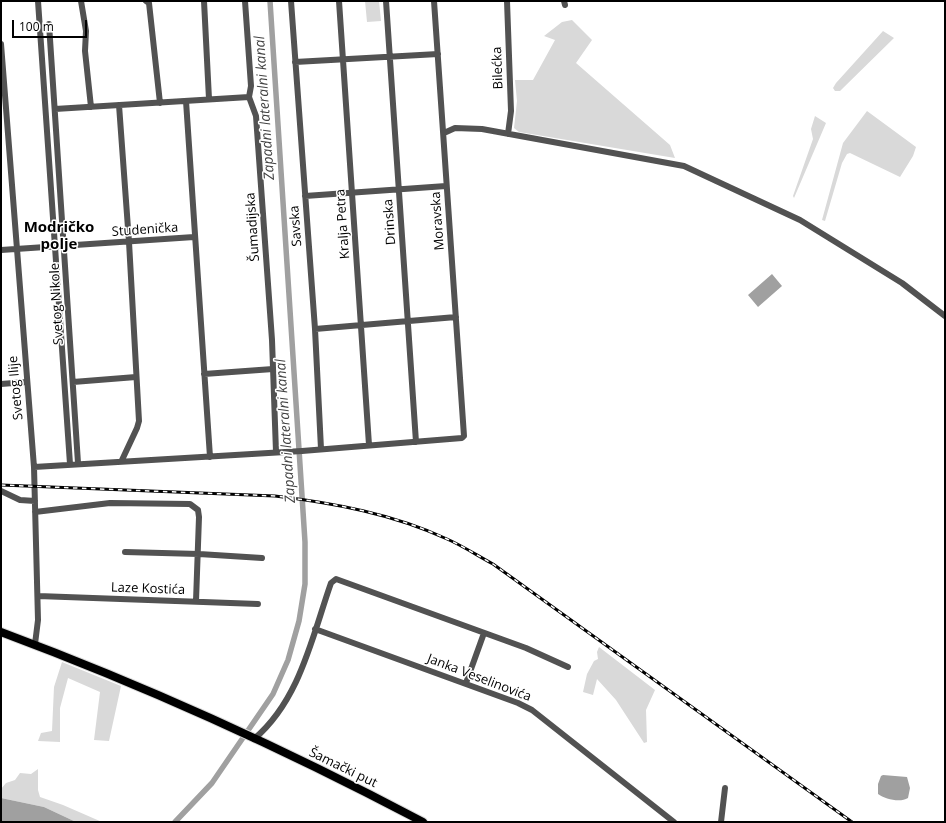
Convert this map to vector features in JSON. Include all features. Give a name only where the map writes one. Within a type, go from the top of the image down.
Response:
[{"type":"main road","name":"Šamački put","points":[[1,632],[35,644],[240,732],[334,776],[423,822]]},
{"type":"street","points":[[38,1],[70,464]]},
{"type":"street","points":[[81,1],[86,31],[85,51],[91,107]]},
{"type":"street","points":[[146,1],[149,3],[160,102]]},
{"type":"street","points":[[204,1],[208,99]]},
{"type":"street","name":"Šumadijska","points":[[245,1],[251,86],[249,97],[256,116],[272,340],[276,452]]},
{"type":"street","name":"Savska","points":[[292,1],[295,62],[315,329],[321,449]]},
{"type":"street","name":"Kralja Petra","points":[[339,1],[369,445]]},
{"type":"street","name":"Drinska","points":[[386,1],[409,321],[416,442]]},
{"type":"street","name":"Moravska","points":[[416,442],[462,438],[465,431],[446,186],[444,133],[434,1]]},
{"type":"street","name":"Bilećka","points":[[507,1],[511,110],[508,134]]},
{"type":"street","name":"Svetog Nikole","points":[[49,24],[78,463]]},
{"type":"street","name":"Svetog Ilije","points":[[1,44],[26,382],[34,467],[38,596],[38,630],[35,644]]},
{"type":"street","points":[[295,62],[438,54]]},
{"type":"street","points":[[55,109],[249,97]]},
{"type":"street","points":[[186,101],[210,457]]},
{"type":"street","points":[[119,105],[129,242],[137,428],[122,460]]},
{"type":"street","points":[[444,133],[450,129],[462,128],[508,134],[684,166],[800,220],[902,283],[945,316]]},
{"type":"street","points":[[305,196],[446,186]]},
{"type":"street","name":"Studenička","points":[[1,250],[194,237]]},
{"type":"street","points":[[315,329],[456,317]]},
{"type":"street","points":[[204,374],[273,369]]},
{"type":"street","points":[[72,382],[136,377]]},
{"type":"street","points":[[1,384],[26,382]]},
{"type":"street","points":[[34,467],[122,460],[210,457],[302,451],[416,442]]},
{"type":"street","points":[[1,491],[20,500],[35,501]]},
{"type":"street","points":[[35,512],[110,504],[190,504],[198,510],[200,517],[196,601]]},
{"type":"street","points":[[125,552],[199,554],[262,558]]},
{"type":"street","points":[[252,738],[268,727],[291,693],[331,583],[336,579],[526,648],[568,667]]},
{"type":"street","name":"Laze Kostića","points":[[38,596],[258,604]]},
{"type":"street","name":"Janka Veselinovića","points":[[315,629],[466,683],[532,710],[674,822]]},
{"type":"street","points":[[466,683],[484,633]]},
{"type":"street","points":[[721,822],[725,788]]},
{"type":"shaded area","points":[[365,1],[379,1],[381,21],[367,22]]},
{"type":"shaded area","points":[[572,20],[592,40],[576,63],[670,145],[675,158],[519,132],[514,128],[517,101],[515,80],[533,80],[555,40],[544,36],[562,22]]},
{"type":"shaded area","points":[[883,31],[894,38],[840,91],[835,91],[833,88],[836,83]]},
{"type":"shaded area","points":[[867,111],[916,147],[913,156],[900,177],[850,153],[847,154],[842,163],[825,221],[822,220],[843,143]]},
{"type":"shaded area","points":[[815,116],[826,123],[794,198],[793,196],[813,139],[811,129]]},
{"type":"shaded area","points":[[772,274],[782,286],[758,307],[748,295]]},
{"type":"shaded area","points":[[599,647],[655,690],[646,710],[647,742],[644,743],[616,700],[597,679],[593,695],[583,692],[587,674],[594,661],[598,659],[597,652]]},
{"type":"shaded area","points":[[62,662],[121,686],[109,741],[94,740],[100,692],[68,678],[60,708],[60,742],[38,741],[41,733],[52,731],[54,687]]},
{"type":"shaded area","points":[[38,769],[38,790],[40,797],[102,822],[76,822],[44,807],[1,798],[1,789],[6,783],[15,780],[20,773],[31,774]]},
{"type":"shaded area","points":[[881,776],[907,777],[910,788],[908,798],[893,800],[878,794],[878,784]]},
{"type":"shaded area","points":[[1,798],[44,807],[76,822],[1,822]]},
{"type":"waterway","name":"Zapadni lateralni kanal","points":[[175,822],[212,783],[273,694],[288,660],[299,621],[305,584],[305,542],[270,1]]},
{"type":"railway","points":[[1,485],[275,496],[341,506],[384,516],[427,530],[459,545],[493,564],[852,822]]},
{"type":"district","name":"Modričko polje","points":[[59,236]]}]
